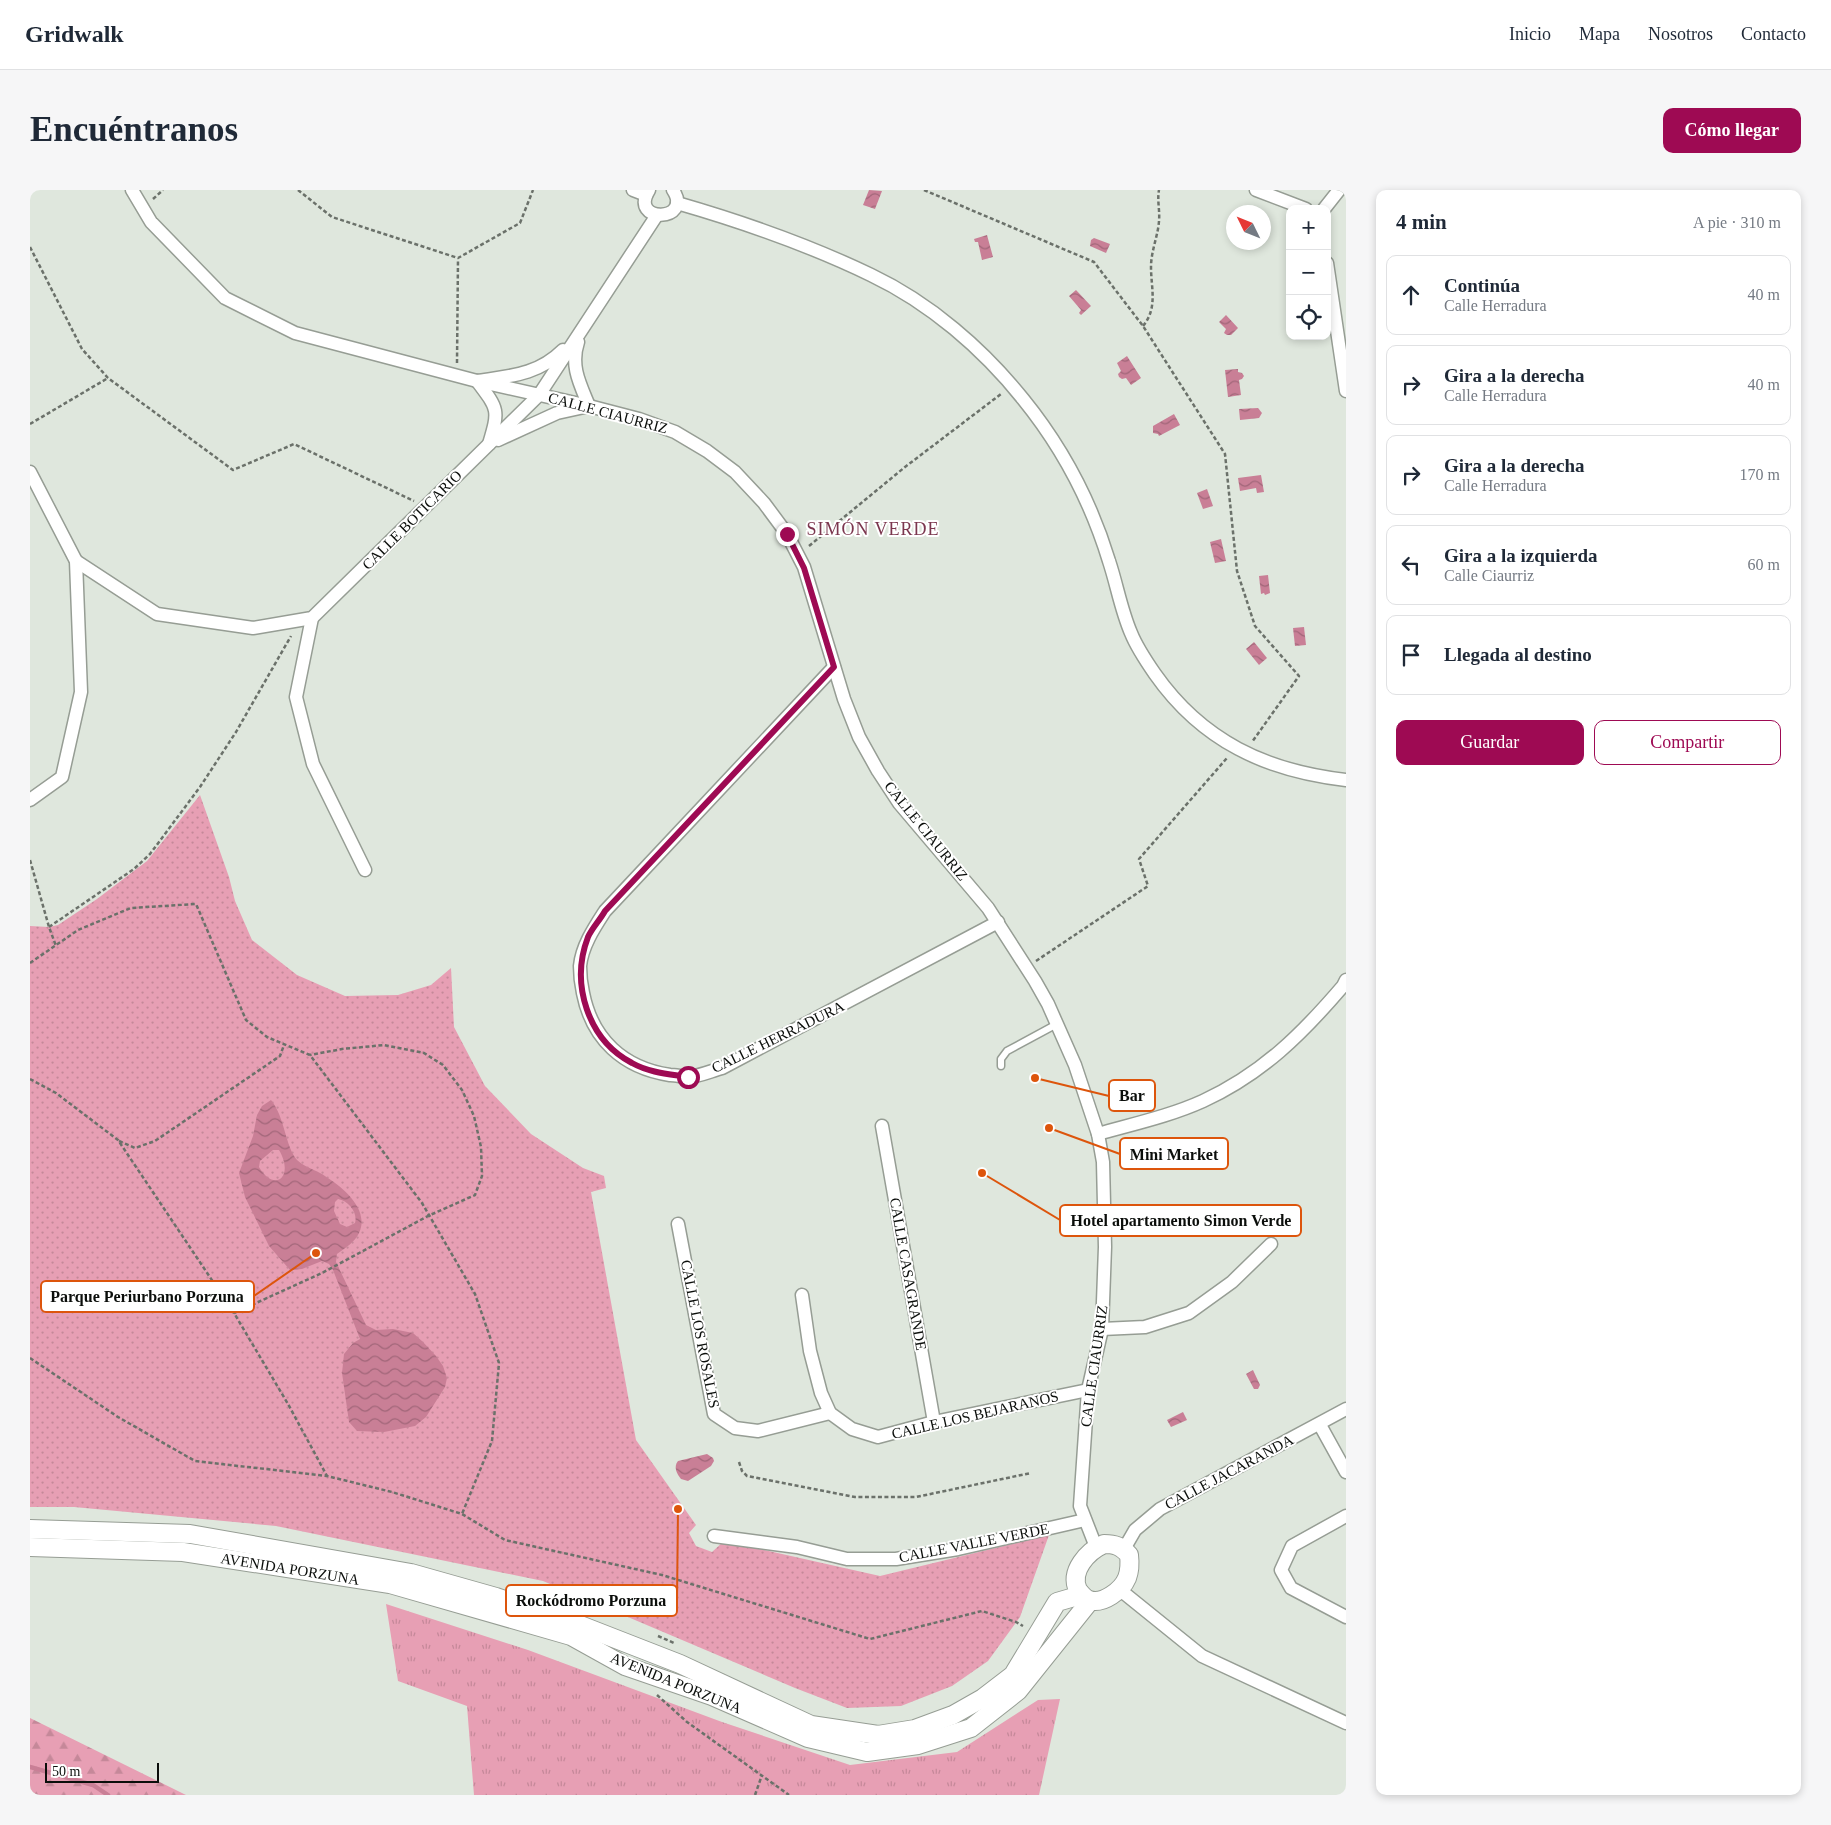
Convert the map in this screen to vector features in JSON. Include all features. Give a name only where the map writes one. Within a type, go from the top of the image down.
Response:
[{"type":"street","name":"CALLE CIAURRIZ","points":[[132,190],[151,222],[225,298],[295,333],[477,381],[539,394],[639,419],[675,432],[707,451],[735,472],[764,503],[787,534],[804,568],[816,602],[844,699],[859,736],[878,771],[899,802],[975,891],[1027,967],[1048,1004],[1075,1064],[1098,1134],[1103,1162],[1105,1247],[1102,1329],[1088,1390],[1080,1506],[1096,1547]]},
{"type":"street","points":[[633,190],[648,192],[645,200],[648,210],[657,215],[667,215],[674,208],[676,195],[673,190]]},
{"type":"street","points":[[1256,190],[1295,205]]},
{"type":"street","points":[[1327,205],[1339,190]]},
{"type":"street","points":[[676,203],[790,240],[872,275],[911,298],[950,326],[980,352],[1012,386],[1059,450],[1077,481],[1095,520],[1110,562],[1120,605],[1131,635],[1161,682],[1190,715],[1223,741],[1240,751],[1262,761],[1306,774],[1346,780]]},
{"type":"street","name":"CALLE BOTICARIO","points":[[306,619],[427,506],[539,394],[657,215]]},
{"type":"street","points":[[1331,290],[1346,391]]},
{"type":"street","points":[[488,445],[496,419],[494,403],[477,381],[529,372],[552,361],[580,333]]},
{"type":"street","points":[[488,445],[558,413],[589,406],[580,384],[574,356],[580,333]]},
{"type":"street","points":[[30,472],[76,561],[81,692],[62,777],[30,800]]},
{"type":"street","points":[[76,561],[157,614],[253,628],[306,619],[296,697],[313,764],[365,870]]},
{"type":"street","name":"CALLE HERRADURA","points":[[834,667],[605,911],[589,936],[580,966],[585,1005],[595,1029],[612,1050],[633,1064],[656,1073],[688,1077],[722,1068],[998,922]]},
{"type":"street","points":[[1098,1134],[1202,1102],[1228,1089],[1268,1062],[1296,1038],[1345,985]]},
{"type":"street","name":"CALLE CASAGRANDE","points":[[882,1126],[934,1422]]},
{"type":"street","name":"CALLE LOS ROSALES","points":[[678,1224],[714,1414],[736,1428],[758,1431],[830,1414]]},
{"type":"street","points":[[1102,1329],[1145,1327],[1189,1313],[1232,1282],[1271,1244]]},
{"type":"street","points":[[802,1295],[810,1351],[821,1393],[830,1414]]},
{"type":"street","name":"CALLE LOS BEJARANOS","points":[[830,1414],[852,1430],[878,1437],[934,1422],[1088,1390]]},
{"type":"street","name":"CALLE JACARANDA","points":[[1124,1549],[1134,1530],[1160,1509],[1320,1425],[1346,1409]]},
{"type":"street","points":[[1320,1425],[1346,1472]]},
{"type":"street","points":[[1346,1516],[1292,1546],[1281,1570],[1291,1588],[1346,1617]]},
{"type":"street","name":"CALLE VALLE VERDE","points":[[714,1536],[797,1547],[847,1559],[896,1559],[958,1549],[1085,1520]]},
{"type":"street","name":"AVENIDA PORZUNA","points":[[30,1529],[190,1534],[411,1573],[496,1597],[580,1625],[680,1664],[811,1725],[878,1735],[915,1729],[953,1715],[983,1698],[1013,1675],[1057,1602],[1086,1598]]},
{"type":"street","points":[[1104,1544],[1112,1544],[1124,1549],[1129,1555],[1130,1564],[1127,1579],[1119,1589],[1108,1597],[1100,1600],[1086,1598],[1076,1584],[1077,1570],[1086,1557],[1096,1547],[1104,1544]]},
{"type":"street","name":"AVENIDA PORZUNA","points":[[30,1547],[183,1552],[390,1584],[571,1636],[625,1666],[712,1696],[808,1738],[867,1752],[918,1745],[971,1728],[1018,1692],[1086,1598]]},
{"type":"street","points":[[1119,1589],[1202,1656],[1346,1724]]},
{"type":"lane","points":[[1001,1066],[1002,1059],[1007,1052],[1057,1024]]},
{"type":"path","points":[[298,190],[332,217],[458,258],[520,223],[533,190]]},
{"type":"path","points":[[924,190],[1094,262],[1144,326],[1225,454],[1237,571],[1255,626],[1299,676],[1240,751],[1139,858],[1148,886],[1027,967]]},
{"type":"path","points":[[1144,326],[1153,306],[1151,265],[1159,220],[1157,200],[1159,190]]},
{"type":"path","points":[[30,247],[82,349],[108,378],[233,470],[294,444],[427,506]]},
{"type":"path","points":[[457,375],[458,258]]},
{"type":"path","points":[[30,424],[108,378]]},
{"type":"path","points":[[798,555],[905,467],[1012,386]]},
{"type":"path","points":[[49,927],[134,869],[150,854],[200,787],[306,619]]},
{"type":"path","points":[[30,860],[56,946]]},
{"type":"path","points":[[30,963],[78,930],[131,908],[196,904],[246,1020],[266,1037],[310,1055],[342,1049],[384,1045],[424,1053],[443,1065],[462,1090],[474,1116],[481,1147],[482,1176],[474,1195],[428,1216],[322,1273],[234,1313]]},
{"type":"path","points":[[30,1079],[56,1093],[118,1140],[135,1148],[155,1141],[280,1056],[284,1045]]},
{"type":"path","points":[[310,1055],[422,1203],[475,1294],[499,1363],[492,1441],[462,1514]]},
{"type":"path","points":[[118,1140],[234,1313],[328,1476]]},
{"type":"path","points":[[30,1358],[118,1417],[195,1460],[328,1476],[392,1492],[462,1514],[505,1540],[662,1576],[870,1640],[982,1611],[1028,1628]]},
{"type":"path","points":[[739,1462],[742,1471],[747,1476],[855,1497],[916,1497],[1031,1473]]},
{"type":"path","points":[[652,1691],[687,1722],[789,1795]]},
{"type":"path","points":[[755,1795],[762,1775]]},
{"type":"green space","points":[[200,795],[229,877],[235,901],[252,940],[297,975],[345,996],[398,995],[431,985],[451,968],[454,1027],[485,1086],[531,1134],[583,1168],[604,1176],[606,1188],[591,1192],[636,1440],[696,1525],[689,1533],[696,1546],[712,1552],[724,1541],[880,1576],[1049,1535],[1020,1617],[988,1661],[952,1686],[901,1706],[847,1708],[795,1688],[543,1581],[276,1526],[74,1507],[30,1507],[30,926],[49,927],[58,925],[97,899],[147,861]]},
{"type":"green space","points":[[386,1604],[528,1650],[722,1722],[850,1765],[957,1752],[1038,1700],[1060,1699],[1039,1795],[474,1795],[467,1706],[398,1681]]},
{"type":"green space","points":[[30,1718],[186,1795],[30,1795]]},
{"type":"water","points":[[869,190],[882,191],[875,209],[863,205]]},
{"type":"water","points":[[987,235],[993,257],[982,260],[978,242],[975,242],[974,239]]},
{"type":"water","points":[[1094,238],[1110,244],[1106,253],[1090,246],[1091,240]]},
{"type":"water","points":[[1076,290],[1091,306],[1081,315],[1079,313],[1081,310],[1069,296]]},
{"type":"water","points":[[1226,315],[1238,328],[1231,335],[1224,333],[1226,329],[1219,322]]},
{"type":"water","points":[[1127,356],[1141,378],[1131,385],[1126,378],[1122,379],[1118,374],[1121,371],[1117,363]]},
{"type":"water","points":[[1238,369],[1238,372],[1244,376],[1239,380],[1241,395],[1228,397],[1225,370]]},
{"type":"water","points":[[1258,408],[1262,413],[1259,418],[1240,420],[1239,409]]},
{"type":"water","points":[[1174,414],[1180,425],[1159,436],[1153,433],[1153,426]]},
{"type":"water","points":[[1261,475],[1264,492],[1257,493],[1256,488],[1240,491],[1238,478]]},
{"type":"water","points":[[1207,489],[1213,506],[1203,509],[1197,493]]},
{"type":"water","points":[[1221,539],[1226,561],[1215,563],[1210,542]]},
{"type":"water","points":[[1268,575],[1270,593],[1261,594],[1259,576]]},
{"type":"water","points":[[1304,627],[1306,645],[1295,646],[1293,628]]},
{"type":"water","points":[[1254,642],[1267,658],[1259,665],[1246,649]]},
{"type":"water","points":[[271,1100],[276,1107],[290,1147],[297,1160],[344,1190],[357,1206],[362,1224],[359,1233],[352,1242],[337,1254],[336,1262],[366,1325],[376,1330],[393,1329],[413,1333],[436,1356],[443,1366],[447,1378],[445,1387],[426,1417],[415,1426],[384,1432],[357,1431],[349,1422],[342,1373],[344,1354],[353,1343],[360,1339],[333,1270],[329,1264],[322,1261],[302,1269],[290,1270],[269,1246],[245,1197],[239,1173],[253,1136],[257,1115],[262,1106]],"holes":[[[273,1150],[279,1150],[285,1168],[284,1174],[276,1180],[265,1175],[259,1167],[260,1161]],[[338,1199],[346,1202],[352,1208],[356,1219],[355,1223],[347,1227],[340,1224],[334,1211],[335,1202]]]},
{"type":"water","points":[[1253,1370],[1260,1385],[1258,1389],[1254,1389],[1246,1374]]},
{"type":"water","points":[[1183,1412],[1187,1420],[1171,1427],[1167,1420]]},
{"type":"water","points":[[707,1454],[714,1461],[711,1466],[688,1481],[681,1479],[676,1468],[678,1461]]},
{"type":"waterway","points":[[30,1767],[93,1785],[108,1795]]},
{"type":"place","name":"Bar","points":[[1035,1078]]},
{"type":"place","name":"Mini Market","points":[[1049,1128]]},
{"type":"place","name":"Hotel apartamento Simon Verde","points":[[982,1173]]},
{"type":"place","name":"Parque Periurbano Porzuna","points":[[316,1253]]},
{"type":"place","name":"Rockódromo Porzuna","points":[[678,1509]]},
{"type":"district","name":"SIMÓN VERDE","points":[[873,529]]},
{"type":"route","points":[[688,1077],[656,1073],[633,1064],[612,1050],[595,1029],[585,1005],[580,966],[589,936],[605,911],[834,667],[816,602],[804,568],[787,534]]}]
